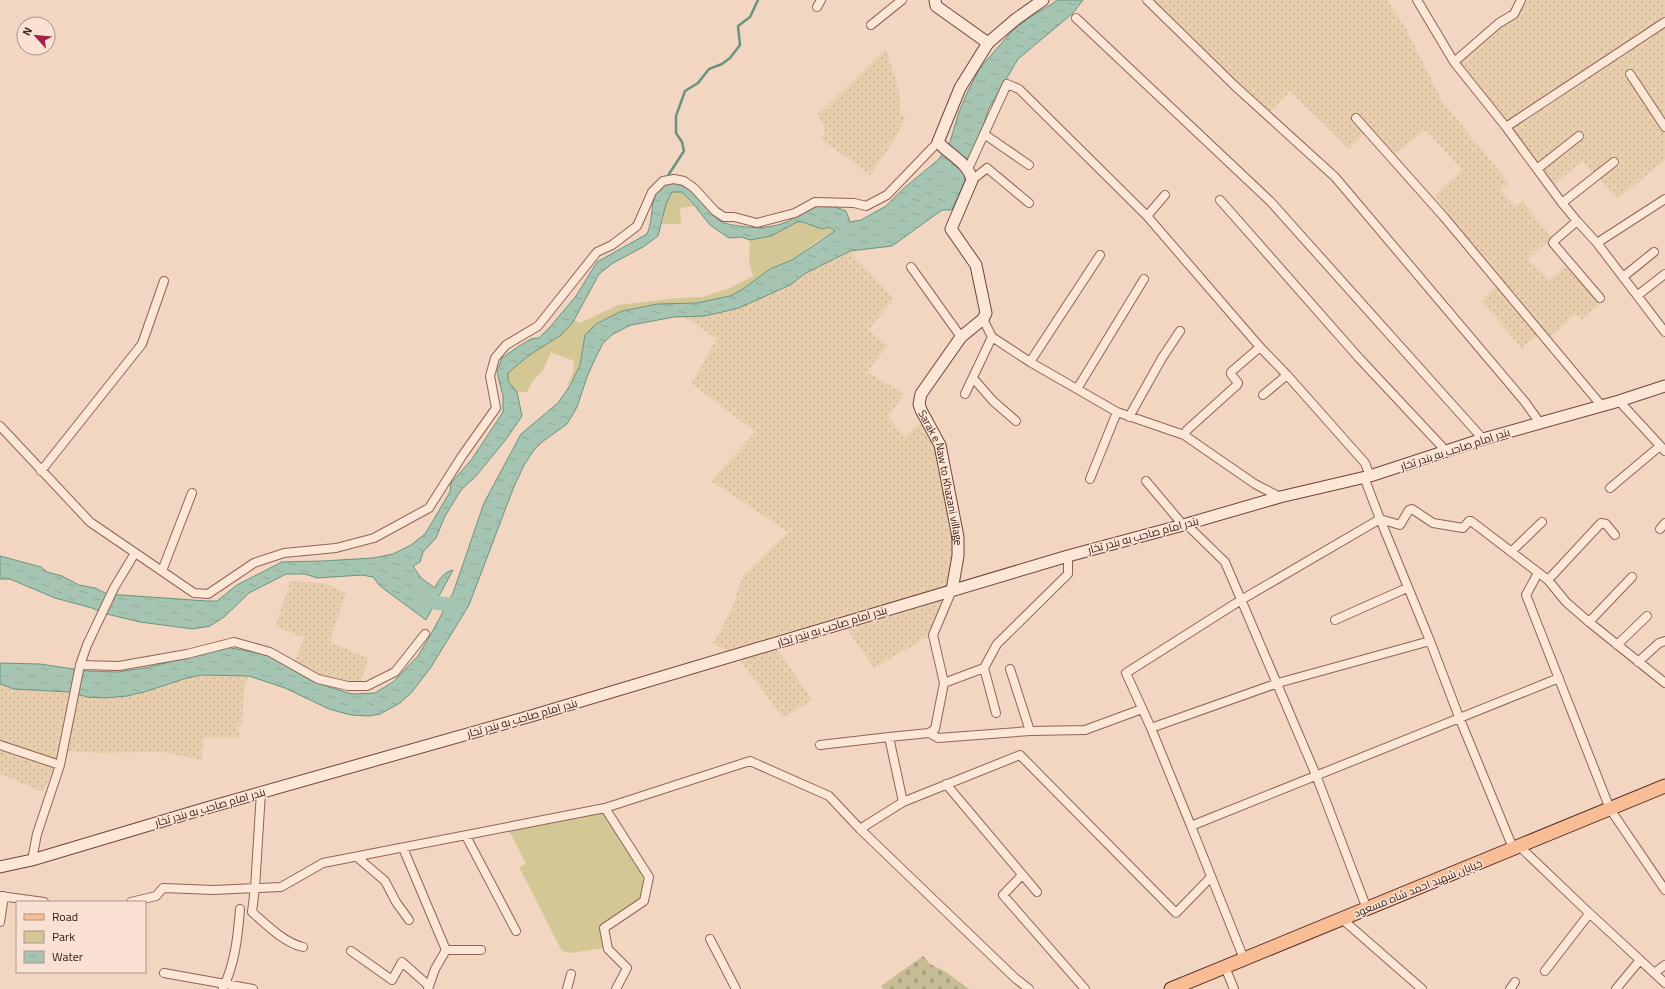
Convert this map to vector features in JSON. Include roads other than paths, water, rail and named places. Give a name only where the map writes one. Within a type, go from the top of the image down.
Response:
[{"type":"main road","points":[[935,0],[936,6],[988,43]]},
{"type":"main road","points":[[983,318],[986,313],[976,265],[951,229],[972,180],[967,168],[940,145],[960,88],[988,43],[1016,19],[1043,0]]},
{"type":"main road","name":"Sarak e Naw to Khazani village","points":[[952,590],[958,556],[958,537],[940,445],[919,404],[921,394],[961,337],[983,318]]},
{"type":"main road","name":"بندر امام صاحب به بندر تخار","points":[[0,867],[32,860],[261,792],[531,716],[1068,556],[1280,497],[1367,477],[1483,439],[1602,405],[1619,402],[1665,386]]},
{"type":"main road","name":"خیابان شهید احمد شاه مسعود","points":[[1171,989],[1665,786]]},
{"type":"street","points":[[870,25],[902,0]]},
{"type":"street","points":[[1147,0],[1235,86],[1335,177],[1525,402],[1540,423]]},
{"type":"street","points":[[1417,0],[1454,62],[1506,127],[1562,203],[1598,243],[1665,332]]},
{"type":"street","points":[[1454,62],[1499,23],[1514,14],[1520,0]]},
{"type":"street","points":[[1076,18],[1270,201],[1483,439]]},
{"type":"street","points":[[1506,127],[1665,22]]},
{"type":"street","points":[[1630,74],[1665,127]]},
{"type":"street","points":[[967,168],[1007,84],[1019,89],[1147,216],[1260,347],[1366,463],[1367,477],[1380,519],[1430,641],[1459,717],[1516,847],[1665,983]]},
{"type":"street","points":[[1356,118],[1444,218],[1602,405]]},
{"type":"street","points":[[984,134],[1029,165]]},
{"type":"street","points":[[1537,168],[1579,136]]},
{"type":"street","points":[[0,426],[90,522],[194,594],[208,594],[254,564],[284,552],[336,548],[374,538],[429,508],[462,456],[496,408],[490,376],[495,358],[506,345],[538,326],[597,252],[612,246],[637,226],[652,192],[663,181],[674,179],[684,182],[694,188],[715,211],[724,217],[734,217],[757,222],[795,214],[815,202],[854,203],[866,206],[887,195],[940,145]]},
{"type":"street","points":[[1562,203],[1614,162]]},
{"type":"street","points":[[972,180],[987,168],[1029,203]]},
{"type":"street","points":[[1147,216],[1165,195]]},
{"type":"street","points":[[1598,243],[1665,199]]},
{"type":"street","points":[[1220,200],[1359,358],[1447,452]]},
{"type":"street","points":[[1577,221],[1553,243],[1600,298]]},
{"type":"street","points":[[1623,277],[1654,252]]},
{"type":"street","points":[[1030,362],[1100,255]]},
{"type":"street","points":[[911,267],[961,337]]},
{"type":"street","points":[[1638,295],[1665,274]]},
{"type":"street","points":[[1077,389],[1144,279]]},
{"type":"street","points":[[41,471],[142,344],[164,281]]},
{"type":"street","points":[[983,318],[992,337],[1030,362],[1117,412],[1184,435],[1255,484],[1280,497]]},
{"type":"street","points":[[1129,417],[1162,358],[1180,331]]},
{"type":"street","points":[[965,394],[992,337]]},
{"type":"street","points":[[1184,435],[1186,430],[1237,385],[1238,383],[1231,372],[1260,347]]},
{"type":"street","points":[[1263,396],[1287,375]]},
{"type":"street","points":[[972,378],[993,401],[1016,421]]},
{"type":"street","points":[[1610,488],[1663,448],[1619,402]]},
{"type":"street","points":[[1090,479],[1117,412]]},
{"type":"street","points":[[1146,481],[1185,524],[1225,562],[1278,683],[1316,775],[1367,909]]},
{"type":"street","points":[[162,572],[192,493]]},
{"type":"street","points":[[1244,959],[1151,728],[1126,673],[1241,600],[1380,519],[1400,525],[1409,510],[1412,508],[1433,523],[1463,528],[1470,521],[1548,580],[1566,602],[1665,683]]},
{"type":"street","points":[[1511,552],[1542,522]]},
{"type":"street","points":[[1548,580],[1601,523],[1606,524],[1615,534]]},
{"type":"street","points":[[32,860],[37,834],[60,765],[80,665],[100,614],[135,553]]},
{"type":"street","points":[[996,713],[984,668],[997,644],[1068,574],[1068,556]]},
{"type":"street","points":[[1538,573],[1526,595],[1610,808],[1665,890]]},
{"type":"street","points":[[1589,622],[1632,577]]},
{"type":"street","points":[[1335,620],[1407,588]]},
{"type":"street","points":[[820,745],[929,733],[935,729],[944,683],[933,635],[952,590]]},
{"type":"street","points":[[1617,645],[1648,616]]},
{"type":"street","points":[[80,665],[120,666],[187,654],[234,642],[270,652],[318,679],[348,686],[367,686],[395,672],[426,634]]},
{"type":"street","points":[[1151,728],[1278,683],[1430,641]]},
{"type":"street","points":[[1638,662],[1659,643],[1665,641]]},
{"type":"street","points":[[944,683],[984,668]]},
{"type":"street","points":[[1010,669],[1030,731]]},
{"type":"street","points":[[1191,826],[1559,678]]},
{"type":"street","points":[[929,733],[938,738],[1030,731],[1085,730],[1142,709]]},
{"type":"street","points":[[889,737],[903,802]]},
{"type":"street","points":[[0,745],[60,765]]},
{"type":"street","points":[[860,829],[903,802],[1020,755],[1176,913],[1211,877]]},
{"type":"street","points":[[135,901],[156,896],[163,888],[214,890],[281,887],[323,863],[605,808],[750,761],[829,796],[860,829],[1015,978],[1029,989]]},
{"type":"street","points":[[946,784],[1037,892]]},
{"type":"street","points":[[261,792],[252,912],[282,937],[295,945],[303,947]]},
{"type":"street","points":[[605,808],[649,877],[644,901],[604,928],[608,949],[627,968],[616,989]]},
{"type":"street","points":[[466,836],[516,931]]},
{"type":"street","points":[[403,848],[446,950]]},
{"type":"street","points":[[357,857],[385,881],[396,902],[409,920]]},
{"type":"street","points":[[1022,875],[1003,895],[1085,989]]},
{"type":"street","points":[[0,922],[2,896],[37,901]]},
{"type":"street","points":[[224,986],[230,972],[238,934],[240,909]]},
{"type":"street","points":[[1545,971],[1589,914]]},
{"type":"street","points":[[1342,919],[1422,989]]},
{"type":"street","points":[[710,940],[736,989]]},
{"type":"street","points":[[446,950],[481,950]]},
{"type":"street","points":[[351,951],[392,980],[402,962],[429,987],[435,969],[446,950]]},
{"type":"street","points":[[1616,989],[1640,960]]},
{"type":"street","points":[[1654,972],[1665,965]]},
{"type":"street","points":[[1225,967],[1234,989]]},
{"type":"street","points":[[164,973],[224,986],[253,989]]},
{"type":"street","points":[[567,989],[571,974]]},
{"type":"street","points":[[1510,989],[1515,982]]},
{"type":"water","points":[[1057,0],[1083,0],[1073,13],[1018,59],[988,110],[975,154],[963,171],[965,180],[952,210],[942,210],[892,246],[850,251],[806,273],[790,285],[739,308],[705,316],[674,317],[631,325],[613,334],[603,343],[587,377],[577,407],[567,424],[542,442],[534,450],[524,465],[513,489],[469,605],[431,667],[412,692],[400,703],[380,714],[369,716],[351,715],[329,709],[285,688],[249,676],[201,675],[144,692],[127,696],[105,698],[87,697],[70,692],[14,689],[0,684],[0,663],[40,664],[87,671],[118,672],[150,667],[226,647],[268,655],[310,680],[352,694],[375,693],[393,682],[418,656],[453,593],[484,503],[521,434],[558,403],[571,384],[580,365],[585,335],[596,324],[622,311],[658,304],[697,303],[730,296],[743,289],[770,269],[792,260],[835,231],[829,227],[822,229],[803,222],[797,222],[771,236],[750,240],[741,237],[729,238],[710,225],[682,192],[672,192],[666,204],[658,236],[643,247],[613,263],[599,274],[573,322],[561,335],[528,356],[508,373],[508,381],[517,392],[522,416],[507,438],[476,476],[461,490],[445,516],[436,538],[423,552],[420,562],[413,566],[421,578],[435,588],[442,577],[453,570],[426,620],[380,586],[373,577],[362,575],[317,578],[305,574],[286,574],[249,593],[224,617],[210,626],[193,629],[140,622],[107,614],[92,608],[55,598],[10,579],[0,579],[0,556],[41,567],[47,572],[62,576],[79,585],[95,588],[107,594],[217,601],[237,585],[282,562],[373,558],[393,554],[411,545],[425,534],[450,492],[451,483],[472,459],[503,412],[503,396],[497,372],[502,358],[531,339],[539,338],[550,327],[576,296],[597,262],[647,234],[650,226],[655,197],[662,186],[670,182],[684,184],[697,195],[719,220],[745,227],[757,228],[775,226],[790,221],[802,212],[813,207],[822,205],[832,206],[846,211],[850,222],[861,220],[886,206],[903,189],[939,159],[950,142],[959,112],[980,68],[1012,31],[1033,15]]},
{"type":"waterway","points":[[669,179],[669,174],[684,151],[682,142],[676,133],[676,116],[685,91],[698,83],[709,69],[722,64],[730,58],[740,45],[738,26],[750,17],[758,0]]},
{"type":"waterway","points":[[419,597],[424,601],[459,606]]}]
